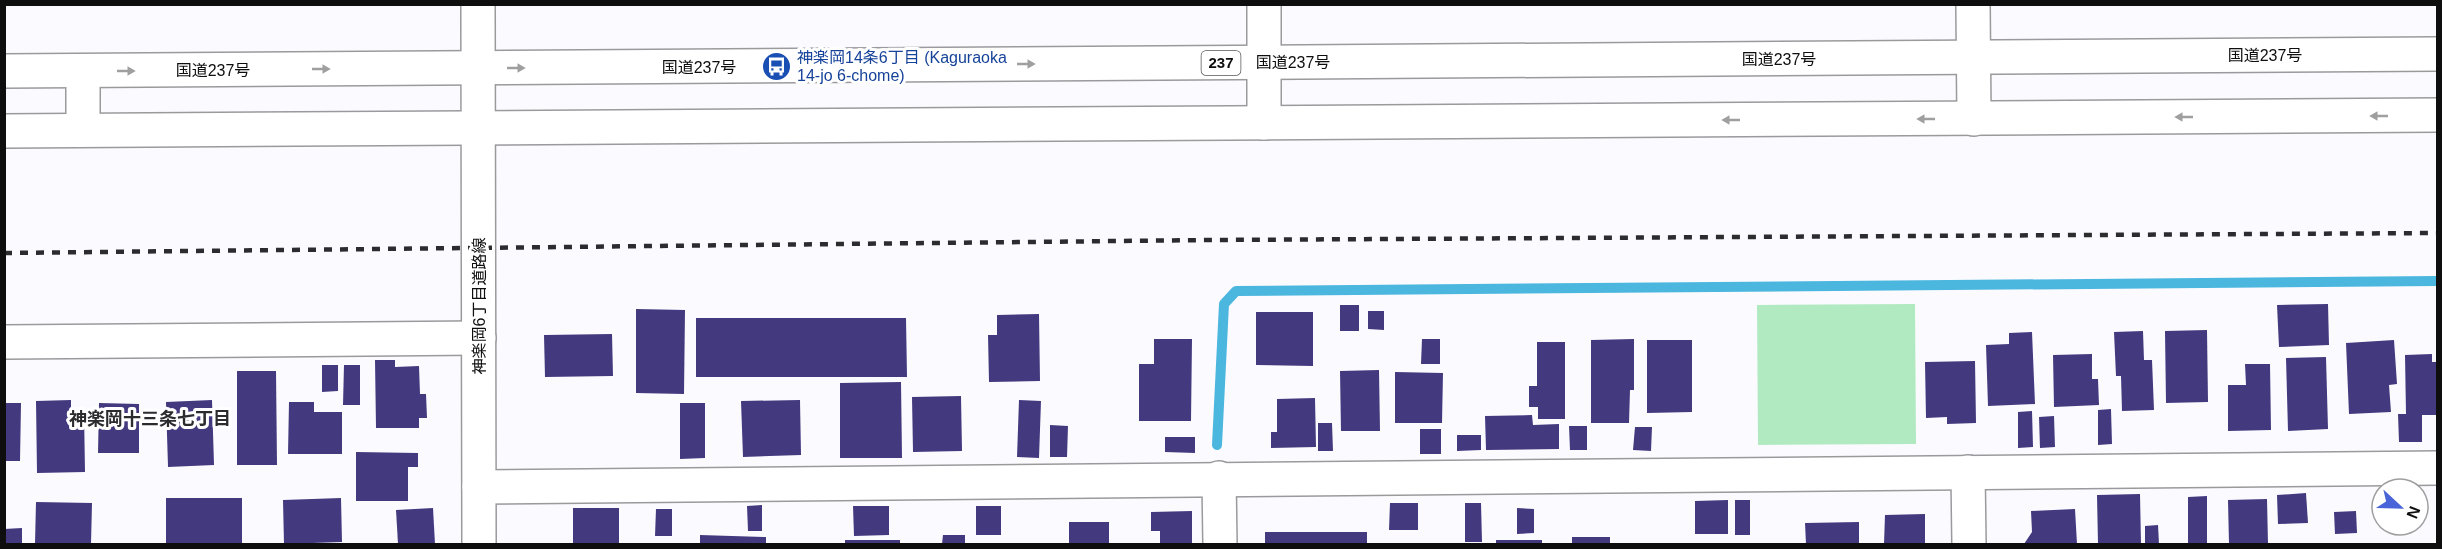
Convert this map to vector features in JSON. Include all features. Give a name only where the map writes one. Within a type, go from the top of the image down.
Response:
[{"type":"main road","name":"神楽岡6丁目道路線","points":[[478,4],[479,544]]},
{"type":"main road","points":[[1264,4],[1264,123]]},
{"type":"main road","points":[[1973,4],[1974,119]]},
{"type":"main road","name":"国道237号","points":[[4,71],[2438,54]]},
{"type":"main road","points":[[83,71],[83,130]]},
{"type":"main road","points":[[4,131],[2438,115]]},
{"type":"main road","points":[[4,342],[479,338]]},
{"type":"main road","points":[[479,487],[1219,478],[2438,468]]},
{"type":"main road","points":[[1968,472],[1969,544]]},
{"type":"main road","points":[[1219,478],[1220,544]]},
{"type":"green space","points":[[1915,304],[1916,444],[1758,445],[1757,305]]},
{"type":"building","points":[[2328,304],[2329,345],[2279,347],[2277,305]]},
{"type":"building","points":[[1340,305],[1359,305],[1359,331],[1340,331]]},
{"type":"building","points":[[636,309],[685,310],[684,394],[636,393]]},
{"type":"building","points":[[1368,311],[1384,311],[1384,330],[1368,329]]},
{"type":"building","points":[[1256,312],[1313,312],[1313,366],[1256,365]]},
{"type":"building","points":[[1039,314],[1040,381],[989,382],[988,335],[997,335],[997,315]]},
{"type":"building","points":[[696,318],[906,318],[907,377],[696,377]]},
{"type":"building","points":[[2207,330],[2208,402],[2166,403],[2165,331]]},
{"type":"building","points":[[2143,331],[2144,360],[2152,360],[2154,410],[2122,411],[2121,376],[2116,376],[2114,332]]},
{"type":"building","points":[[2032,332],[2035,404],[1988,406],[1986,345],[2009,344],[2009,333]]},
{"type":"building","points":[[612,334],[613,376],[545,377],[544,335]]},
{"type":"building","points":[[1154,339],[1192,339],[1191,421],[1139,421],[1139,364],[1154,364]]},
{"type":"building","points":[[1422,339],[1440,339],[1440,364],[1421,364]]},
{"type":"building","points":[[1634,339],[1634,390],[1630,390],[1629,423],[1591,423],[1591,340]]},
{"type":"building","points":[[1647,340],[1692,340],[1692,412],[1647,413]]},
{"type":"building","points":[[2394,340],[2397,384],[2389,385],[2391,412],[2349,414],[2346,343]]},
{"type":"building","points":[[1537,342],[1565,342],[1565,419],[1538,419],[1538,407],[1529,407],[1529,386],[1537,386]]},
{"type":"building","points":[[2092,354],[2092,379],[2098,379],[2099,405],[2054,407],[2053,355]]},
{"type":"building","points":[[2432,354],[2432,362],[2438,362],[2438,415],[2422,415],[2422,442],[2399,442],[2398,414],[2406,414],[2405,355]]},
{"type":"building","points":[[2326,357],[2328,429],[2288,431],[2286,358]]},
{"type":"building","points":[[375,360],[395,360],[395,367],[419,366],[420,394],[426,394],[427,418],[419,418],[419,428],[376,428]]},
{"type":"building","points":[[1975,361],[1976,423],[1947,424],[1947,417],[1926,418],[1925,362]]},
{"type":"building","points":[[2245,364],[2270,364],[2271,430],[2228,431],[2228,385],[2246,385]]},
{"type":"building","points":[[322,365],[338,365],[338,391],[322,392]]},
{"type":"building","points":[[344,365],[360,365],[360,405],[343,405]]},
{"type":"building","points":[[1379,370],[1380,431],[1341,431],[1340,371]]},
{"type":"building","points":[[237,371],[276,371],[277,465],[237,465]]},
{"type":"building","points":[[1395,372],[1443,373],[1442,423],[1395,423]]},
{"type":"building","points":[[901,382],[902,458],[840,458],[840,383]]},
{"type":"building","points":[[961,396],[962,451],[913,452],[912,397]]},
{"type":"building","points":[[1315,398],[1316,447],[1271,448],[1271,432],[1277,432],[1277,399]]},
{"type":"building","points":[[71,400],[71,411],[84,411],[85,472],[37,473],[36,401]]},
{"type":"building","points":[[212,400],[214,465],[168,467],[166,402]]},
{"type":"building","points":[[800,400],[801,455],[743,457],[741,401]]},
{"type":"building","points":[[1019,400],[1041,401],[1039,458],[1017,457]]},
{"type":"building","points":[[289,402],[314,402],[314,412],[342,412],[342,454],[288,454]]},
{"type":"building","points":[[4,403],[21,403],[20,461],[4,461]]},
{"type":"building","points":[[99,403],[139,404],[139,453],[98,453]]},
{"type":"building","points":[[680,403],[705,403],[705,458],[680,459]]},
{"type":"building","points":[[2111,409],[2112,444],[2098,445],[2098,410]]},
{"type":"building","points":[[2032,411],[2033,447],[2018,448],[2018,412]]},
{"type":"building","points":[[1532,415],[1533,425],[1559,424],[1559,449],[1486,450],[1485,416]]},
{"type":"building","points":[[2054,416],[2055,447],[2040,448],[2039,417]]},
{"type":"building","points":[[1318,423],[1332,423],[1333,451],[1318,451]]},
{"type":"building","points":[[1050,425],[1068,426],[1067,457],[1050,457]]},
{"type":"building","points":[[1569,426],[1587,426],[1587,450],[1570,450]]},
{"type":"building","points":[[1635,427],[1652,427],[1651,451],[1633,450]]},
{"type":"building","points":[[1420,429],[1441,429],[1441,454],[1420,454]]},
{"type":"building","points":[[1457,435],[1481,435],[1481,450],[1457,451]]},
{"type":"building","points":[[1165,437],[1195,437],[1195,453],[1165,452]]},
{"type":"building","points":[[356,452],[418,453],[418,467],[408,467],[408,501],[356,501]]},
{"type":"building","points":[[2306,493],[2308,523],[2278,524],[2277,495]]},
{"type":"building","points":[[2140,494],[2141,544],[2098,544],[2097,495]]},
{"type":"building","points":[[2207,496],[2207,544],[2188,544],[2188,497]]},
{"type":"building","points":[[166,498],[242,498],[242,544],[166,544]]},
{"type":"building","points":[[341,498],[342,542],[284,544],[283,500]]},
{"type":"building","points":[[2267,499],[2268,544],[2229,544],[2228,500]]},
{"type":"building","points":[[1728,500],[1728,534],[1695,534],[1695,501]]},
{"type":"building","points":[[1735,500],[1750,500],[1750,535],[1735,535]]},
{"type":"building","points":[[36,502],[92,503],[91,544],[35,544]]},
{"type":"building","points":[[1390,503],[1418,503],[1418,530],[1389,530]]},
{"type":"building","points":[[1465,503],[1481,503],[1482,542],[1465,542]]},
{"type":"building","points":[[762,505],[762,531],[748,531],[747,506]]},
{"type":"building","points":[[853,506],[889,506],[889,535],[854,536]]},
{"type":"building","points":[[976,506],[1001,506],[1001,535],[976,535]]},
{"type":"building","points":[[433,508],[435,544],[398,544],[396,510]]},
{"type":"building","points":[[573,508],[619,508],[619,544],[573,544]]},
{"type":"building","points":[[1517,508],[1534,509],[1534,533],[1517,534]]},
{"type":"building","points":[[656,509],[672,509],[672,536],[655,536]]},
{"type":"building","points":[[2075,509],[2077,544],[2024,544],[2032,532],[2031,511]]},
{"type":"building","points":[[1192,511],[1192,544],[1160,544],[1160,531],[1151,531],[1151,512]]},
{"type":"building","points":[[2356,511],[2357,533],[2335,534],[2334,512]]},
{"type":"building","points":[[1925,514],[1925,544],[1884,544],[1885,515]]},
{"type":"building","points":[[1069,522],[1109,522],[1109,544],[1069,544]]},
{"type":"building","points":[[1859,522],[1859,544],[1806,544],[1805,523]]},
{"type":"building","points":[[2158,525],[2159,544],[2145,544],[2145,526]]},
{"type":"building","points":[[22,528],[22,544],[4,544],[4,529]]},
{"type":"building","points":[[1265,532],[1367,532],[1367,544],[1265,544]]},
{"type":"building","points":[[700,535],[766,537],[766,544],[700,544]]},
{"type":"building","points":[[943,535],[965,535],[965,544],[942,544]]},
{"type":"building","points":[[1572,537],[1610,537],[1610,544],[1572,544]]},
{"type":"building","points":[[845,540],[900,540],[900,544],[845,544]]},
{"type":"building","points":[[1496,540],[1542,540],[1542,544],[1496,544]]},
{"type":"waterway","points":[[1217,445],[1224,304],[1236,291],[2438,281]]},
{"type":"railway","points":[[4,253],[1212,240],[2438,233]]},
{"type":"place","name":"神楽岡14条6丁目 (Kaguraoka 14-jo 6-chome)","points":[[776,66]]},
{"type":"district","name":"神楽岡十三条七丁目","points":[[150,419]]}]
